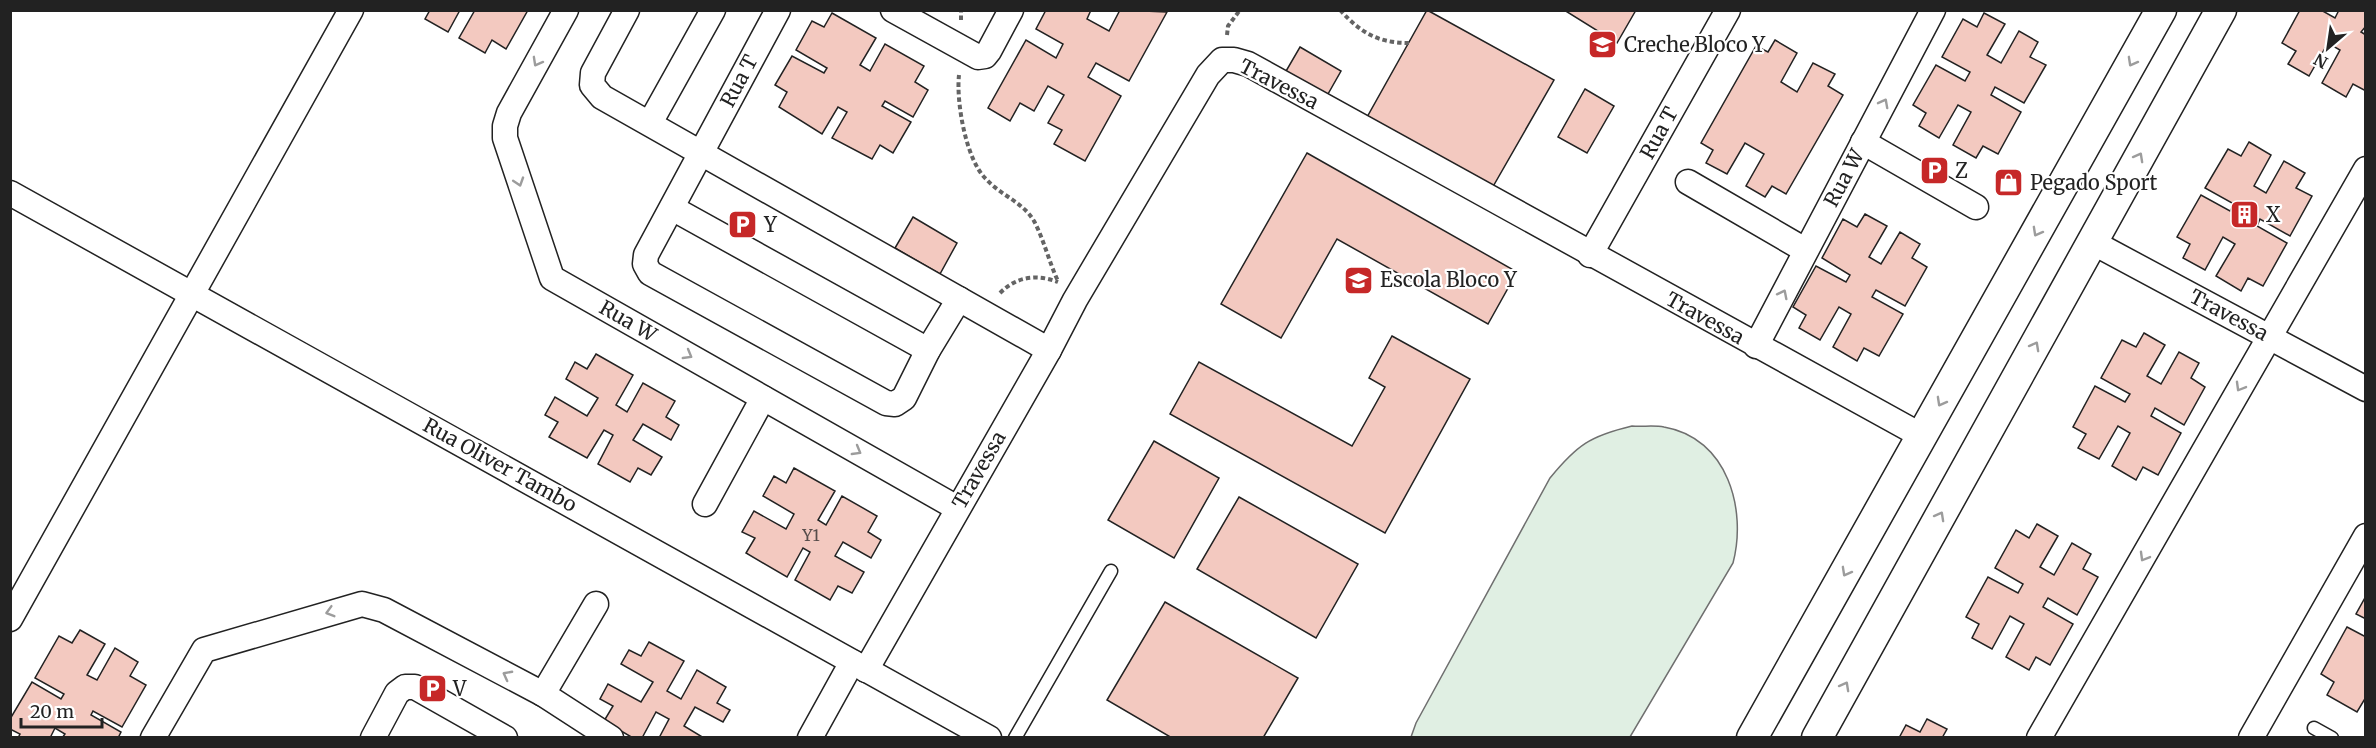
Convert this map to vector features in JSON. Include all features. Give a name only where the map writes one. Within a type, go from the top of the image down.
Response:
[{"type":"street","points":[[10,619],[351,10]]},
{"type":"street","name":"Rua W","points":[[566,10],[509,113],[505,126],[505,138],[552,278],[957,508]]},
{"type":"street","points":[[627,10],[593,73],[592,85],[602,97],[1049,350]]},
{"type":"street","points":[[650,123],[713,10]]},
{"type":"street","name":"Rua T","points":[[778,10],[646,255],[645,264],[650,273],[886,403],[895,404],[904,398],[928,350],[959,298]]},
{"type":"street","points":[[893,10],[978,57],[985,57],[1011,10]]},
{"type":"street","name":"Rua T","points":[[1590,255],[1728,10]]},
{"type":"street","name":"Rua W","points":[[1756,346],[1933,10]]},
{"type":"street","points":[[1752,738],[2161,10]]},
{"type":"street","points":[[1816,738],[2221,10]]},
{"type":"street","name":"Travessa","points":[[810,738],[859,666],[957,508],[1049,350],[1075,300],[1208,75],[1222,60],[1234,60],[1248,64],[1590,255],[1922,436]]},
{"type":"street","points":[[1863,142],[1976,207]]},
{"type":"street","points":[[2039,738],[2366,169]]},
{"type":"street","points":[[1688,182],[1805,250]]},
{"type":"street","name":"Rua Oliver Tambo","points":[[10,193],[989,738]]},
{"type":"street","points":[[672,208],[928,350]]},
{"type":"street","name":"Travessa","points":[[2092,242],[2366,389]]},
{"type":"street","points":[[705,504],[763,398]]},
{"type":"street","points":[[2251,738],[2366,536]]},
{"type":"street","points":[[153,738],[204,650],[362,604],[384,610],[543,694],[611,738]]},
{"type":"street","points":[[543,694],[596,604]]},
{"type":"street","points":[[373,738],[397,693],[405,687],[415,687],[505,738]]},
{"type":"lane","points":[[1015,738],[1111,571]]},
{"type":"lane","points":[[2314,728],[2332,738]]},
{"type":"path","points":[[961,10],[962,50],[958,86],[960,112],[967,142],[985,179],[1013,199],[1033,220],[1058,282],[1075,300]]},
{"type":"path","points":[[1340,10],[1354,26],[1385,43],[1409,43]]},
{"type":"path","points":[[991,317],[991,303],[1009,284],[1037,275],[1058,282]]},
{"type":"green space","points":[[1632,426],[1664,427],[1686,434],[1704,445],[1718,461],[1728,479],[1737,521],[1737,542],[1733,563],[1630,737],[1411,737],[1416,723],[1550,478],[1568,457],[1585,443]]},
{"type":"building","points":[[430,10],[460,10],[448,32],[425,19]]},
{"type":"building","points":[[475,10],[528,10],[506,49],[492,40],[485,53],[459,38]]},
{"type":"building","points":[[1046,10],[1091,10],[1087,19],[1109,31],[1120,10],[1167,12],[1129,81],[1096,63],[1088,77],[1121,96],[1085,161],[1054,144],[1062,130],[1048,123],[1064,95],[1048,86],[1034,111],[1020,103],[1010,121],[988,108],[1026,40],[1056,58],[1063,44],[1036,29]]},
{"type":"building","points":[[1427,10],[1554,80],[1491,190],[1366,119]]},
{"type":"building","points":[[1564,10],[1636,10],[1617,43]]},
{"type":"building","points":[[2300,10],[2321,10],[2335,18],[2339,10],[2366,10],[2366,26],[2361,32],[2366,35],[2366,91],[2353,84],[2346,97],[2322,83],[2340,50],[2328,43],[2309,76],[2288,64],[2296,51],[2282,43]]},
{"type":"building","points":[[832,13],[876,38],[860,65],[870,71],[885,44],[924,66],[915,82],[928,90],[913,117],[885,101],[882,106],[911,122],[893,153],[880,145],[872,159],[832,138],[847,112],[838,107],[822,134],[779,107],[787,92],[775,85],[792,56],[824,73],[827,68],[796,50],[812,21],[824,27]]},
{"type":"building","points":[[1984,13],[2005,24],[1987,55],[2001,63],[2019,31],[2038,42],[2030,57],[2046,65],[2024,103],[1995,87],[1991,95],[2021,112],[1998,154],[1983,146],[1976,158],[1953,145],[1971,112],[1958,105],[1939,138],[1919,126],[1926,113],[1913,105],[1936,65],[1965,81],[1970,72],[1942,57],[1963,19],[1977,27]]},
{"type":"building","points":[[1775,40],[1797,53],[1781,82],[1797,92],[1813,63],[1835,74],[1828,86],[1843,95],[1786,194],[1772,186],[1765,197],[1746,186],[1764,154],[1745,143],[1727,174],[1706,163],[1713,150],[1701,143],[1756,46],[1768,52]]},
{"type":"building","points":[[1300,47],[1341,71],[1324,101],[1282,78]]},
{"type":"building","points":[[1585,89],[1614,106],[1587,153],[1558,137]]},
{"type":"building","name":"X","points":[[2249,142],[2271,155],[2254,186],[2266,193],[2284,161],[2305,173],[2296,188],[2312,196],[2290,236],[2260,219],[2257,226],[2287,243],[2263,286],[2248,278],[2241,291],[2216,276],[2235,244],[2223,237],[2205,270],[2183,258],[2190,244],[2177,237],[2201,195],[2230,211],[2234,204],[2205,188],[2228,149],[2241,156]]},
{"type":"building","points":[[1307,153],[1517,272],[1488,324],[1337,239],[1281,338],[1221,304]]},
{"type":"building","points":[[1865,214],[1887,226],[1869,257],[1881,264],[1900,232],[1920,244],[1912,258],[1927,267],[1905,306],[1876,290],[1872,297],[1903,314],[1879,356],[1864,348],[1857,361],[1833,347],[1851,314],[1839,307],[1820,340],[1799,328],[1806,315],[1793,307],[1816,266],[1846,282],[1850,275],[1822,258],[1843,219],[1857,227]]},
{"type":"building","points":[[913,217],[957,243],[940,274],[895,248]]},
{"type":"building","points":[[2144,333],[2165,345],[2147,376],[2161,384],[2179,352],[2199,363],[2191,378],[2205,387],[2184,425],[2155,408],[2151,416],[2181,433],[2158,475],[2143,467],[2136,480],[2112,466],[2130,433],[2118,426],[2099,459],[2078,448],[2086,434],[2073,427],[2095,386],[2125,402],[2130,394],[2101,378],[2122,340],[2136,347]]},
{"type":"building","points":[[1392,336],[1470,379],[1385,533],[1170,414],[1199,362],[1352,446],[1385,387],[1369,378]]},
{"type":"building","points":[[596,354],[633,375],[616,405],[627,412],[643,383],[675,401],[666,417],[679,425],[671,440],[643,424],[633,440],[662,457],[651,475],[638,468],[630,482],[598,464],[613,435],[604,430],[587,458],[549,437],[558,422],[545,415],[555,397],[587,416],[598,398],[566,379],[575,362],[587,369]]},
{"type":"building","points":[[1154,441],[1219,478],[1174,558],[1108,520]]},
{"type":"building","points":[[794,468],[835,491],[818,520],[826,525],[842,496],[877,516],[868,532],[881,540],[871,558],[843,542],[835,556],[864,572],[852,593],[838,586],[830,600],[795,580],[810,552],[803,548],[787,577],[746,553],[755,538],[742,532],[754,511],[786,529],[794,514],[763,496],[774,476],[786,483]]},
{"type":"building","points":[[1239,497],[1358,564],[1316,638],[1197,569]]},
{"type":"building","points":[[2037,524],[2058,536],[2040,567],[2054,575],[2072,543],[2091,554],[2083,569],[2098,577],[2077,615],[2048,598],[2043,607],[2073,624],[2050,665],[2036,657],[2029,670],[2006,657],[2024,624],[2010,616],[1992,649],[1972,638],[1979,624],[1966,617],[1988,577],[2018,593],[2023,584],[1995,568],[2016,530],[2029,538]]},
{"type":"building","points":[[2366,596],[2366,619],[2356,614]]},
{"type":"building","points":[[1165,602],[1298,678],[1263,738],[1172,738],[1107,700]]},
{"type":"building","points":[[2347,627],[2366,637],[2366,697],[2357,712],[2327,695],[2334,682],[2321,674]]},
{"type":"building","points":[[80,630],[105,644],[87,675],[97,680],[115,648],[138,662],[130,676],[146,685],[122,727],[93,711],[91,715],[121,732],[118,738],[62,738],[65,734],[55,728],[50,738],[18,738],[20,734],[10,729],[10,719],[32,682],[61,699],[64,694],[35,678],[59,636],[72,643]]},
{"type":"building","points":[[649,642],[684,661],[667,691],[681,699],[697,670],[726,687],[717,703],[730,710],[723,722],[695,707],[684,726],[704,738],[659,738],[669,719],[656,712],[642,738],[633,738],[604,721],[613,706],[600,699],[608,684],[641,702],[653,682],[621,664],[629,650],[641,656]]},
{"type":"building","points":[[1927,719],[1947,729],[1942,738],[1899,738],[1906,725],[1920,732]]},
{"type":"place","name":"Creche Bloco Y","points":[[1603,45]]},
{"type":"place","name":"Z","points":[[1934,171]]},
{"type":"place","name":"Pegado Sport","points":[[2009,183]]},
{"type":"place","name":"X","points":[[2245,215]]},
{"type":"place","name":"Y","points":[[743,225]]},
{"type":"place","name":"Escola Bloco Y","points":[[1359,280]]},
{"type":"place","name":"V","points":[[432,689]]}]
